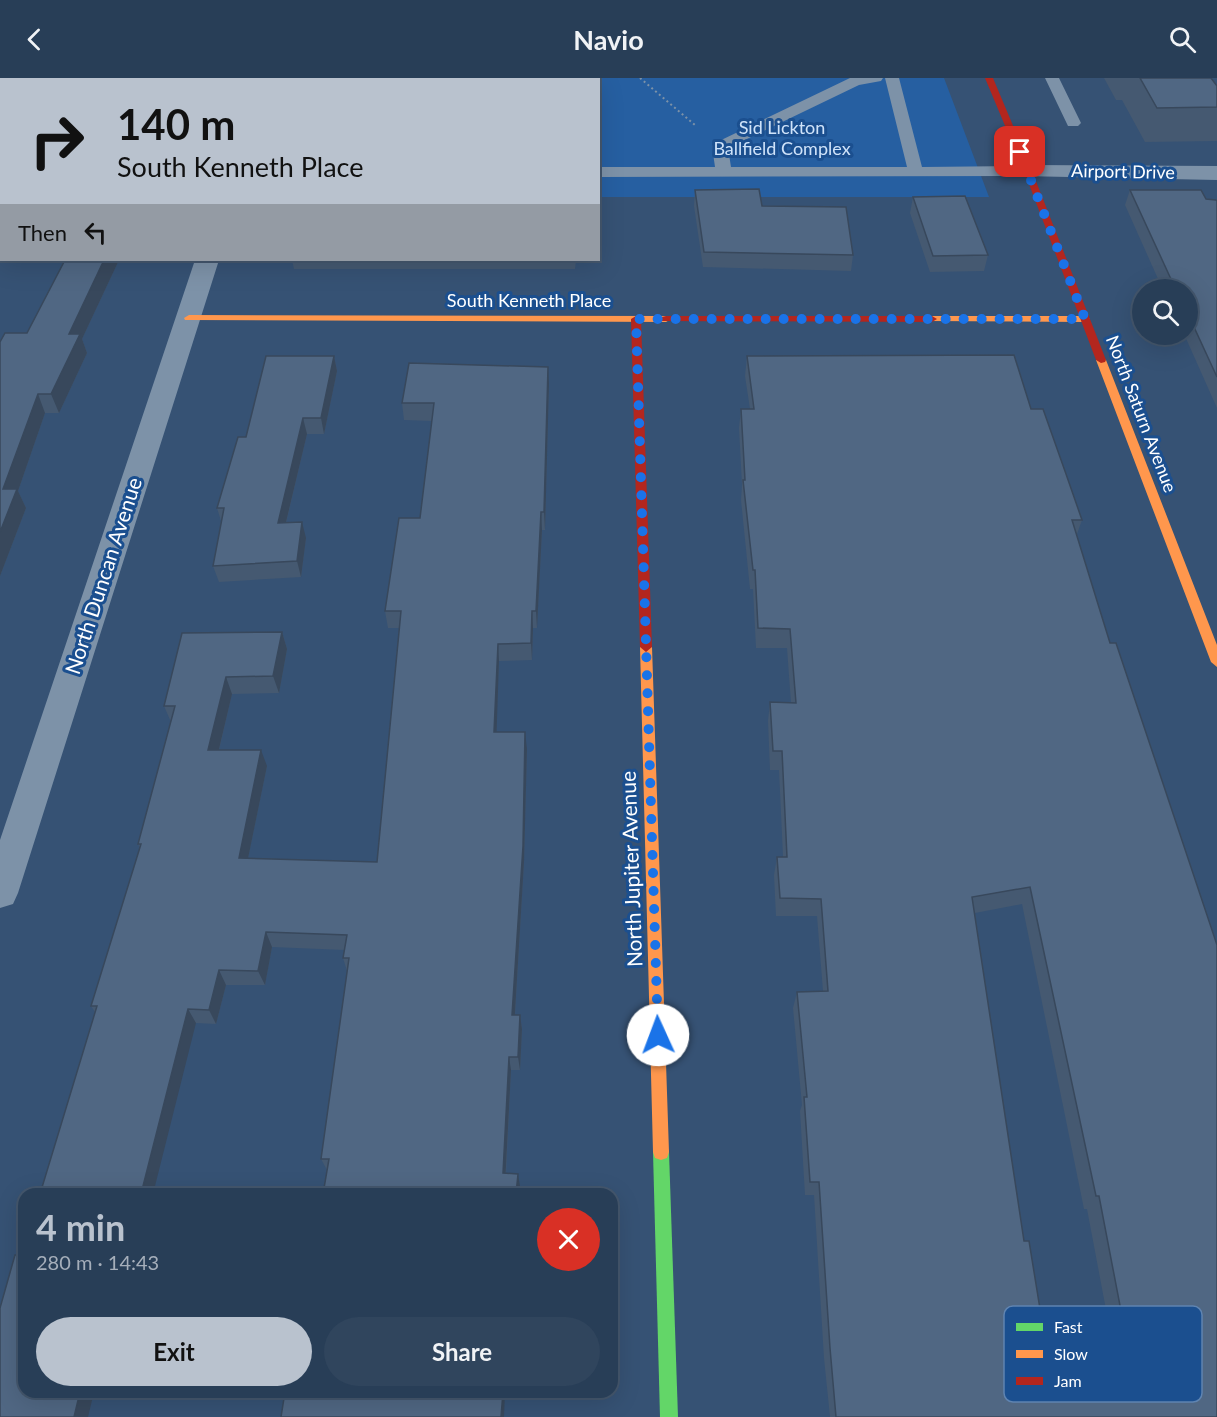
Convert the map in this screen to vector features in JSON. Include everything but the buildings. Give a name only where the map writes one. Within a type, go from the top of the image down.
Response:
[{"type":"street","name":"North Saturn Avenue","points":[[989,78],[1028,171],[1217,662]]},
{"type":"street","name":"Airport Drive","points":[[1028,171],[1217,173]]},
{"type":"street","name":"North Duncan Avenue","points":[[0,893],[207,261]]},
{"type":"street","name":"South Kenneth Place","points":[[189,318],[1085,319]]},
{"type":"street","name":"North Jupiter Avenue","points":[[636,319],[669,1417]]},
{"type":"lane","points":[[724,173],[720,146],[855,81],[876,78]]},
{"type":"lane","points":[[892,78],[916,172]]},
{"type":"lane","points":[[1052,78],[1073,123]]},
{"type":"lane","points":[[600,172],[1028,171]]},
{"type":"path","points":[[640,78],[720,146]]},
{"type":"green space","name":"Sid Lickton Ballfield Complex","points":[[600,78],[944,78],[989,197],[600,197]]},
{"type":"traffic: fast","points":[[661,1152],[669,1417]]},
{"type":"traffic: slow","points":[[189,318],[666,319]]},
{"type":"traffic: slow","points":[[932,319],[1085,319]]},
{"type":"traffic: slow","points":[[1101,360],[1217,662]]},
{"type":"traffic: slow","points":[[646,647],[661,1152]]},
{"type":"traffic: jam","points":[[989,78],[1028,171],[1101,360]]},
{"type":"traffic: jam","points":[[636,319],[646,647]]},
{"type":"traffic: jam","points":[[666,319],[932,319]]},
{"type":"route","points":[[658,1035],[636,319],[1085,319],[1020,152]]}]
